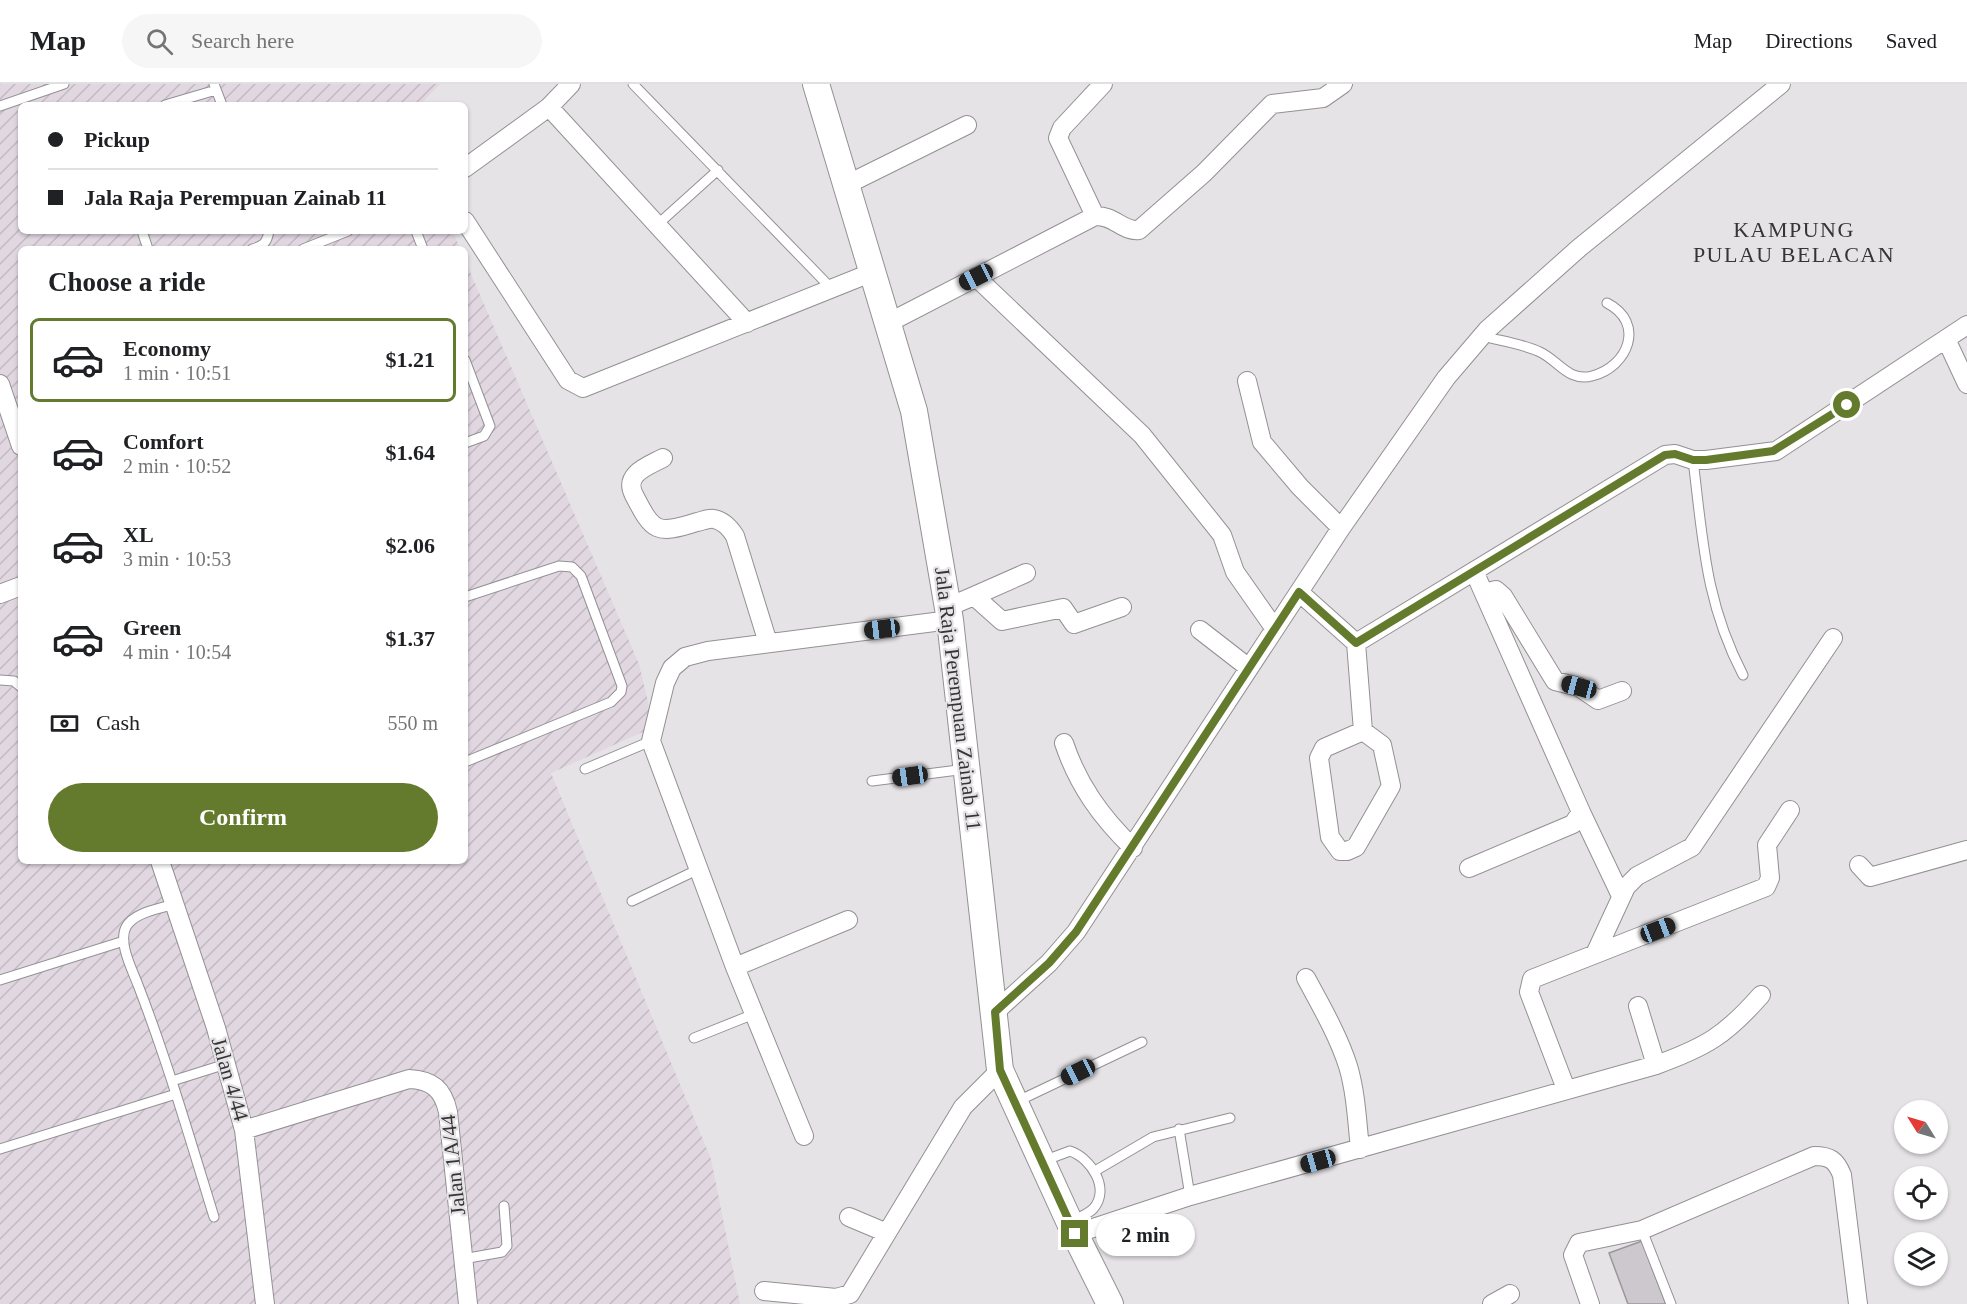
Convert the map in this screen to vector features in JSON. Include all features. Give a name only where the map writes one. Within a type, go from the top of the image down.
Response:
[{"type":"main road","name":"Jala Raja Perempuan Zainab 11","points":[[816,84],[914,411],[949,614],[1000,1070],[1072,1228],[1110,1304]]},
{"type":"street","points":[[468,166],[549,107],[571,84]]},
{"type":"street","points":[[1095,216],[1058,138],[1062,128],[1103,84]]},
{"type":"street","points":[[888,323],[1095,216],[1107,216],[1129,229],[1139,230],[1204,173],[1272,104],[1323,98],[1343,84]]},
{"type":"street","points":[[995,1012],[1049,963],[1076,932],[1341,528],[1446,378],[1482,336],[1579,248],[1781,84]]},
{"type":"street","points":[[549,107],[747,323]]},
{"type":"street","points":[[846,185],[967,125]]},
{"type":"street","points":[[468,226],[568,380],[577,387],[589,386],[873,272]]},
{"type":"street","points":[[976,277],[1142,435],[1222,536],[1235,572],[1275,629]]},
{"type":"street","points":[[1356,643],[1665,455],[1675,454],[1693,460],[1722,459],[1778,450],[1967,325]]},
{"type":"street","points":[[1946,339],[1967,384]]},
{"type":"street","points":[[1247,381],[1262,441],[1300,487],[1341,528]]},
{"type":"street","points":[[0,384],[3,404],[18,439]]},
{"type":"street","points":[[663,458],[634,474],[631,480],[631,490],[646,519],[652,526],[669,531],[711,518],[726,524],[735,536],[768,643]]},
{"type":"street","points":[[1474,571],[1581,812],[1621,896]]},
{"type":"street","points":[[804,1136],[735,967],[651,741],[665,683],[678,662],[708,651],[949,614],[974,596],[1026,573]]},
{"type":"street","points":[[0,594],[18,587]]},
{"type":"street","points":[[1484,593],[1496,590],[1503,596],[1555,681]]},
{"type":"street","points":[[1299,592],[1356,643],[1363,731],[1382,745],[1391,786],[1356,847],[1347,851],[1340,850],[1335,848],[1330,837],[1318,758],[1324,748],[1363,731]]},
{"type":"street","points":[[974,596],[994,616],[1006,621],[1063,608],[1074,624],[1122,607]]},
{"type":"street","points":[[1200,630],[1249,668]]},
{"type":"street","points":[[1595,954],[1621,896],[1637,876],[1692,847],[1833,638]]},
{"type":"street","points":[[1528,693],[1555,681],[1579,687],[1598,700],[1622,691]]},
{"type":"street","points":[[1064,743],[1076,775],[1102,817],[1133,848]]},
{"type":"street","points":[[1566,1089],[1528,987],[1536,976],[1766,887],[1770,878],[1767,845],[1790,810]]},
{"type":"street","points":[[1469,868],[1573,824],[1581,812]]},
{"type":"street","points":[[1859,865],[1870,877],[1967,850]]},
{"type":"street","name":"Jalan 4/44","points":[[161,864],[226,1064],[244,1130],[265,1304]]},
{"type":"street","points":[[735,967],[849,920]]},
{"type":"street","points":[[1306,978],[1332,1026],[1348,1065],[1355,1095],[1360,1149]]},
{"type":"street","points":[[1072,1228],[1656,1065],[1698,1050],[1716,1039],[1739,1020],[1761,994]]},
{"type":"street","points":[[1638,1005],[1656,1065]]},
{"type":"street","points":[[764,1291],[840,1301],[853,1290],[963,1107],[1000,1070]]},
{"type":"street","name":"Jalan 1A/44","points":[[244,1130],[409,1079],[424,1080],[435,1085],[445,1098],[448,1112],[468,1304]]},
{"type":"street","points":[[1590,1304],[1575,1267],[1573,1255],[1575,1247],[1583,1241],[1642,1230],[1814,1156],[1827,1156],[1837,1162],[1842,1175],[1858,1304]]},
{"type":"street","points":[[849,1217],[887,1233]]},
{"type":"street","points":[[1492,1304],[1510,1294]]},
{"type":"lane","points":[[0,106],[64,84]]},
{"type":"lane","points":[[633,84],[832,289]]},
{"type":"lane","points":[[173,102],[215,87],[221,102]]},
{"type":"lane","points":[[657,225],[718,170]]},
{"type":"lane","points":[[310,246],[340,234]]},
{"type":"lane","points":[[1482,336],[1540,352],[1572,375],[1593,376],[1611,367],[1624,352],[1631,334],[1627,318],[1607,303]]},
{"type":"lane","points":[[468,368],[490,426],[484,436],[468,442]]},
{"type":"lane","points":[[1693,460],[1709,586],[1725,640],[1743,675]]},
{"type":"lane","points":[[468,596],[559,566],[572,567],[581,576],[622,686],[617,698],[611,702],[468,761]]},
{"type":"lane","points":[[0,680],[14,681],[18,684]]},
{"type":"lane","points":[[585,769],[651,741]]},
{"type":"lane","points":[[872,781],[968,768]]},
{"type":"lane","points":[[632,901],[699,869]]},
{"type":"lane","points":[[174,904],[133,918],[125,929],[124,941],[127,956],[172,1081],[214,1217]]},
{"type":"lane","points":[[0,980],[124,941]]},
{"type":"lane","points":[[694,1038],[754,1014]]},
{"type":"lane","points":[[1015,1102],[1142,1042]]},
{"type":"lane","points":[[172,1081],[226,1064]]},
{"type":"lane","points":[[0,1149],[176,1094]]},
{"type":"lane","points":[[1095,1171],[1153,1137],[1230,1118]]},
{"type":"lane","points":[[1179,1129],[1190,1196]]},
{"type":"lane","points":[[1043,1161],[1070,1151],[1084,1156],[1095,1171],[1099,1199],[1092,1210],[1072,1228]]},
{"type":"lane","points":[[463,1259],[502,1252],[507,1246],[504,1206]]},
{"type":"lane","points":[[1642,1230],[1671,1304]]},
{"type":"shaded area","points":[[0,84],[440,84],[423,102],[18,102],[18,234],[454,234],[459,246],[18,246],[18,864],[468,864],[468,267],[639,664],[654,727],[551,773],[711,1159],[740,1304],[0,1304]]},
{"type":"building","points":[[1642,1241],[1666,1304],[1628,1304],[1609,1253]]},
{"type":"district","name":"KAMPUNG PULAU BELACAN","points":[[1794,242]]},
{"type":"route","points":[[1075,1234],[1000,1070],[995,1012],[1034,978],[1076,932],[1299,592],[1356,643],[1665,455],[1675,454],[1693,460],[1706,460],[1778,450],[1847,405]]}]
